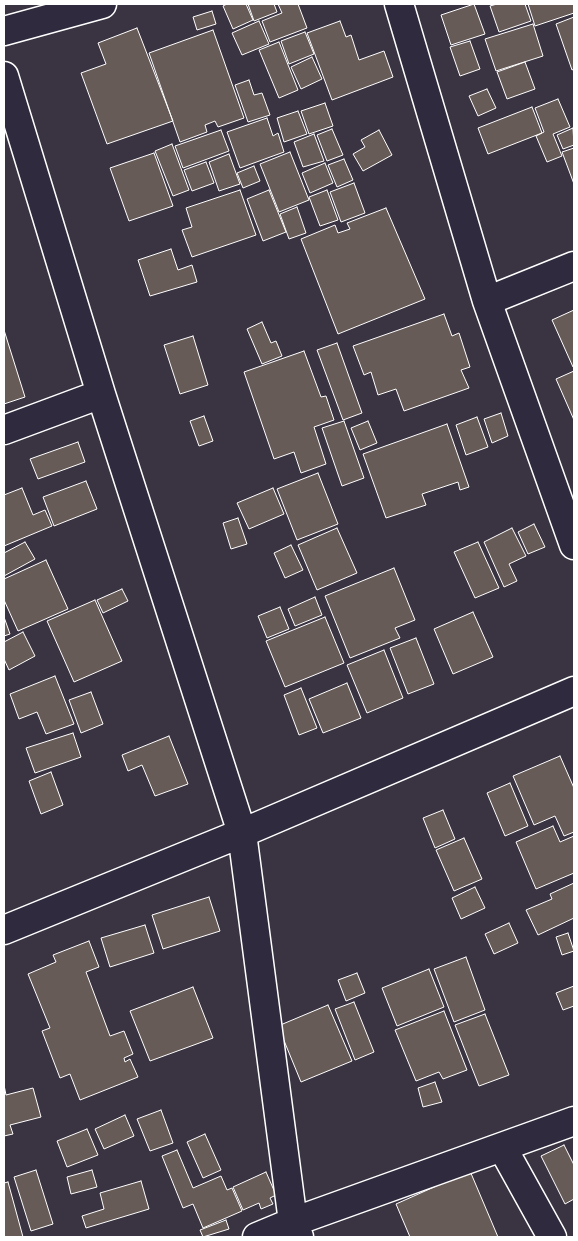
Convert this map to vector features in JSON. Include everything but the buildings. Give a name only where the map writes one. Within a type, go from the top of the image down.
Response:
[{"type":"street","points":[[4,31],[102,4]]},
{"type":"street","points":[[399,4],[487,301],[574,545]]},
{"type":"street","points":[[5,84],[101,394],[242,833],[296,1229]]},
{"type":"street","points":[[487,301],[574,266]]},
{"type":"street","points":[[4,430],[101,394]]},
{"type":"street","points":[[4,930],[242,833],[574,692]]},
{"type":"street","points":[[257,1237],[296,1229],[502,1147],[574,1122]]},
{"type":"street","points":[[502,1147],[552,1237]]}]
